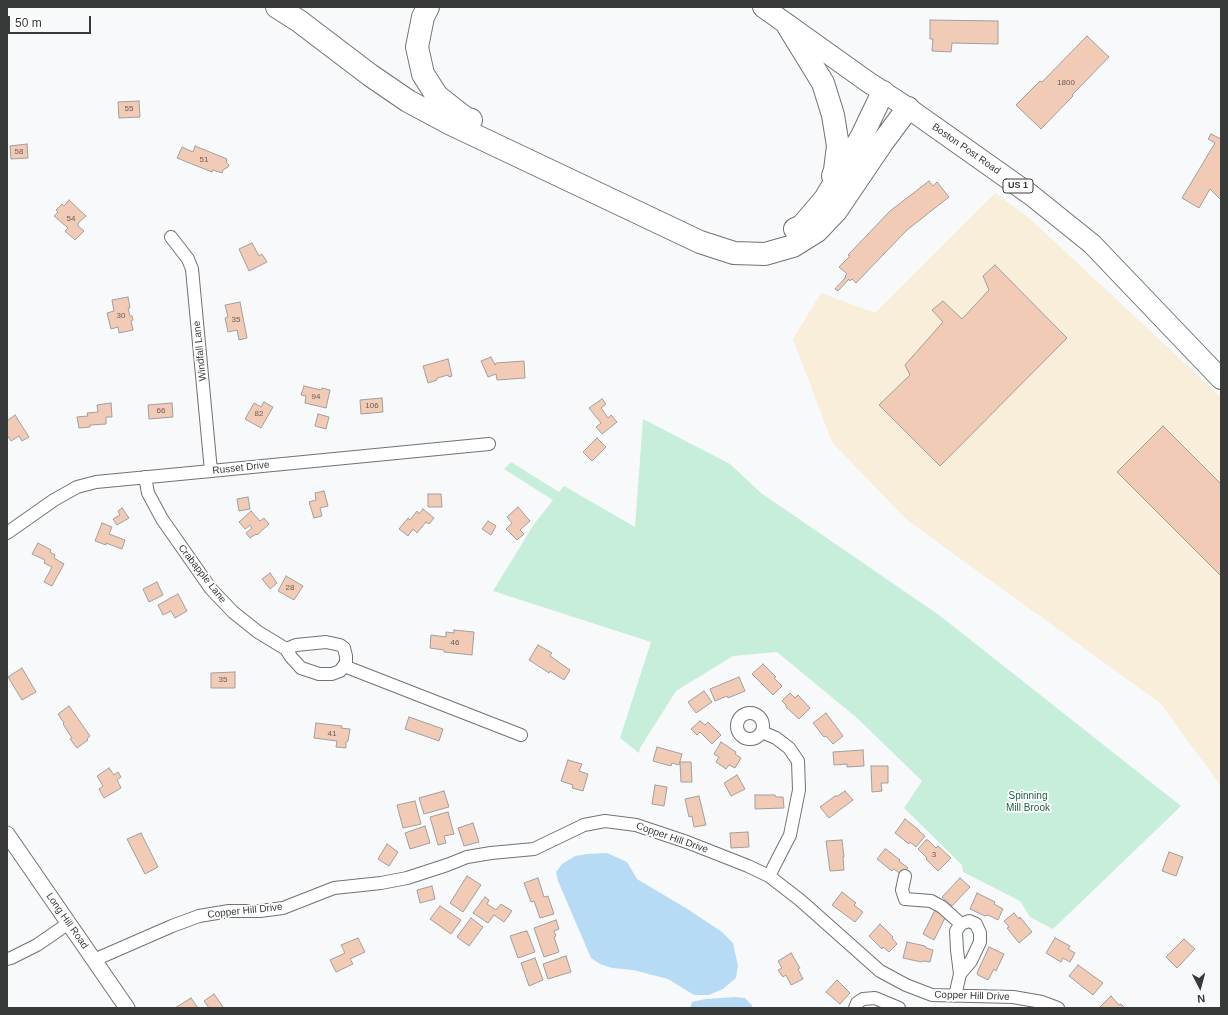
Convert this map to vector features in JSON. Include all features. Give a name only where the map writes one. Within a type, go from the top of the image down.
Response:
[{"type":"highway","points":[[276,7],[299,21],[408,101],[451,124],[700,242],[734,253],[765,254],[793,246],[817,231],[836,211],[882,143],[908,108]]},
{"type":"highway","points":[[428,7],[423,18],[417,47],[423,74],[437,96],[465,118],[711,235],[742,243],[774,240],[802,226],[825,198],[862,136],[883,92]]},
{"type":"highway","points":[[788,26],[823,84],[833,115],[838,146],[835,170],[825,198]]},
{"type":"main road","name":"Boston Post Road","points":[[763,7],[1031,195],[1092,244],[1221,379]]},
{"type":"street","name":"Windfall Lane","points":[[172,237],[188,259],[192,269],[211,471]]},
{"type":"street","name":"Russet Drive","points":[[7,533],[54,500],[77,487],[96,482],[488,444]]},
{"type":"street","name":"Crabapple Lane","points":[[145,477],[148,493],[162,519],[212,589],[233,612],[258,632],[286,649],[291,657],[302,668],[319,674],[332,674],[340,671],[344,666]]},
{"type":"street","points":[[286,649],[296,645],[326,642],[340,645],[344,648],[346,656],[346,663],[344,666],[521,735]]},
{"type":"street","points":[[762,732],[776,738],[789,748],[798,761],[799,790],[790,835],[769,876]]},
{"type":"street","name":"Copper Hill Drive","points":[[94,960],[172,926],[199,916],[229,911],[260,911],[282,908],[334,888],[381,883],[407,878],[467,857],[534,849],[584,825],[605,821],[636,825],[687,842],[769,876],[800,900],[880,971],[906,985],[932,995],[955,996],[978,1003],[1013,997],[1042,1002],[1058,1008]]},
{"type":"street","name":"Long Hill Road","points":[[7,834],[127,1008]]},
{"type":"street","points":[[905,876],[902,890],[905,899],[931,901],[942,907],[960,924]]},
{"type":"street","points":[[955,996],[960,974],[956,931],[960,924],[969,921],[976,924],[980,933],[980,942],[971,961],[960,974]]},
{"type":"street","points":[[7,959],[37,945],[69,923]]},
{"type":"street","points":[[855,1008],[857,1003],[863,999],[875,998],[899,1008]]},
{"type":"shaded area","points":[[995,193],[1029,218],[1221,398],[1221,786],[1160,703],[907,520],[832,442],[793,339],[821,293],[875,313]]},
{"type":"green space","name":"Spinning Mill Brook","points":[[643,419],[730,464],[761,493],[939,615],[1181,806],[1053,929],[1030,917],[1020,901],[963,872],[962,865],[904,808],[922,781],[857,718],[777,652],[733,656],[676,691],[640,748],[639,753],[620,738],[651,642],[493,591],[534,524],[553,500],[504,469],[511,462],[559,492],[564,486],[635,527]]},
{"type":"water","points":[[607,853],[627,862],[637,879],[689,910],[722,932],[733,943],[738,966],[736,978],[723,989],[709,995],[694,995],[668,979],[633,970],[612,968],[600,964],[591,958],[558,881],[556,872],[562,864],[575,856]]},
{"type":"water","points":[[735,997],[745,998],[753,1008],[690,1008],[692,1002],[706,999]]},
{"type":"building","points":[[930,20],[998,21],[998,44],[952,43],[951,52],[932,51],[933,39],[930,39]]},
{"type":"building","points":[[1087,36],[1109,57],[1041,129],[1016,105],[1040,81],[1042,82]]},
{"type":"building","points":[[139,101],[140,117],[119,118],[118,102]]},
{"type":"building","points":[[1211,134],[1221,139],[1221,200],[1210,189],[1199,208],[1182,198],[1215,143],[1208,139]]},
{"type":"building","points":[[27,144],[28,158],[11,159],[10,146]]},
{"type":"building","points":[[195,146],[227,159],[226,162],[229,165],[228,167],[223,170],[222,173],[213,170],[212,172],[177,158],[182,147],[193,152]]},
{"type":"building","points":[[929,181],[933,186],[937,182],[949,197],[907,230],[856,283],[852,279],[850,281],[849,279],[838,291],[835,289],[846,277],[845,276],[847,274],[839,267],[850,256],[848,255],[890,211]]},
{"type":"building","points":[[69,200],[86,216],[78,223],[78,226],[84,231],[75,240],[65,231],[68,228],[54,216],[58,212],[56,210],[62,204],[64,206]]},
{"type":"building","points":[[252,243],[259,256],[262,254],[267,262],[249,271],[239,249]]},
{"type":"building","points":[[995,265],[1067,338],[940,466],[879,405],[910,375],[905,365],[943,322],[932,310],[943,301],[962,319],[989,290],[983,276]]},
{"type":"building","points":[[128,297],[130,308],[128,308],[130,316],[132,316],[133,320],[131,321],[133,330],[119,333],[118,327],[111,329],[107,313],[114,311],[112,300]]},
{"type":"building","points":[[240,302],[247,338],[239,340],[237,330],[228,332],[225,318],[228,317],[225,305]]},
{"type":"building","points":[[491,357],[495,365],[496,363],[524,361],[525,378],[497,380],[496,374],[488,377],[481,361]]},
{"type":"building","points":[[448,359],[452,376],[449,377],[448,375],[437,378],[437,380],[428,383],[423,366]]},
{"type":"building","points":[[304,386],[321,390],[322,388],[330,390],[326,408],[305,403],[306,396],[301,395]]},
{"type":"building","points":[[382,398],[383,412],[361,414],[360,400]]},
{"type":"building","points":[[602,399],[606,404],[601,408],[608,418],[611,415],[617,422],[602,434],[596,427],[601,423],[589,408]]},
{"type":"building","points":[[264,402],[273,407],[261,428],[245,419],[254,403],[261,407]]},
{"type":"building","points":[[111,403],[112,417],[106,417],[106,424],[90,425],[90,427],[79,428],[77,417],[88,416],[87,413],[98,412],[97,405]]},
{"type":"building","points":[[172,403],[173,417],[149,419],[148,405]]},
{"type":"building","points":[[318,414],[329,417],[326,429],[315,426]]},
{"type":"building","points":[[15,415],[29,437],[22,441],[19,436],[11,441],[7,435],[7,421]]},
{"type":"building","points":[[1163,426],[1221,484],[1221,576],[1117,472]]},
{"type":"building","points":[[597,438],[606,447],[592,461],[583,452]]},
{"type":"building","points":[[324,491],[328,506],[320,508],[322,516],[314,518],[309,502],[316,500],[315,493]]},
{"type":"building","points":[[428,494],[441,494],[442,507],[428,507]]},
{"type":"building","points":[[248,497],[250,509],[239,511],[237,499]]},
{"type":"building","points":[[518,507],[530,521],[520,530],[524,534],[517,540],[506,529],[512,523],[507,517]]},
{"type":"building","points":[[122,508],[129,518],[117,525],[113,519],[120,515],[118,511]]},
{"type":"building","points":[[423,509],[434,518],[429,524],[426,522],[417,533],[413,529],[408,536],[399,529],[408,518],[410,520],[417,511],[419,514]]},
{"type":"building","points":[[251,511],[260,521],[264,518],[269,524],[257,535],[256,534],[250,538],[246,533],[252,528],[250,525],[245,529],[239,522]]},
{"type":"building","points":[[488,521],[496,526],[491,535],[482,529]]},
{"type":"building","points":[[102,523],[112,527],[109,534],[125,540],[122,549],[106,543],[106,545],[95,541]]},
{"type":"building","points":[[38,543],[51,550],[50,552],[55,555],[54,558],[64,564],[52,586],[44,582],[52,567],[44,563],[45,560],[32,554]]},
{"type":"building","points":[[270,573],[277,583],[270,589],[262,579]]},
{"type":"building","points":[[286,576],[303,586],[294,600],[278,591]]},
{"type":"building","points":[[157,582],[163,595],[149,602],[143,589]]},
{"type":"building","points":[[178,594],[187,611],[175,618],[171,611],[163,615],[158,605]]},
{"type":"building","points":[[454,630],[474,632],[472,655],[444,652],[444,650],[430,648],[431,635],[446,637],[446,632],[454,633]]},
{"type":"building","points":[[538,645],[552,653],[550,656],[570,670],[564,680],[550,671],[549,673],[529,660]]},
{"type":"building","points":[[763,664],[776,677],[774,678],[782,686],[773,695],[752,674]]},
{"type":"building","points":[[22,668],[36,692],[22,700],[8,677]]},
{"type":"building","points":[[235,672],[235,688],[211,688],[211,673]]},
{"type":"building","points":[[739,677],[745,691],[728,698],[727,696],[715,701],[710,689]]},
{"type":"building","points":[[704,691],[712,702],[696,713],[688,702]]},
{"type":"building","points":[[790,693],[795,698],[798,695],[810,708],[799,719],[786,707],[782,701]]},
{"type":"building","points":[[69,706],[90,736],[87,739],[88,740],[77,748],[70,739],[72,738],[58,714]]},
{"type":"building","points":[[826,713],[843,736],[833,744],[826,736],[824,737],[813,723]]},
{"type":"building","points":[[409,717],[443,729],[439,741],[405,729]]},
{"type":"building","points":[[700,721],[705,725],[708,722],[721,735],[712,744],[700,732],[697,735],[691,729]]},
{"type":"building","points":[[316,723],[342,726],[341,728],[350,729],[348,741],[346,742],[346,748],[336,747],[337,741],[314,738]]},
{"type":"building","points":[[721,742],[736,752],[735,754],[741,758],[735,768],[729,765],[726,769],[716,762],[719,757],[714,754]]},
{"type":"building","points":[[657,747],[682,754],[679,765],[672,763],[671,766],[653,761]]},
{"type":"building","points":[[863,750],[864,766],[847,767],[847,764],[834,765],[833,752]]},
{"type":"building","points":[[568,760],[582,764],[579,771],[588,774],[583,791],[572,788],[573,785],[561,781]]},
{"type":"building","points":[[680,762],[691,762],[692,782],[681,782]]},
{"type":"building","points":[[871,766],[888,766],[888,783],[881,783],[882,791],[872,792]]},
{"type":"building","points":[[109,768],[114,775],[118,772],[121,777],[117,780],[121,788],[104,798],[99,789],[103,786],[97,776]]},
{"type":"building","points":[[737,775],[745,789],[731,796],[724,783]]},
{"type":"building","points":[[655,785],[667,787],[664,806],[652,804]]},
{"type":"building","points":[[444,791],[449,807],[424,814],[419,798]]},
{"type":"building","points":[[845,791],[853,800],[829,818],[820,807]]},
{"type":"building","points":[[755,795],[775,795],[776,797],[783,797],[784,808],[755,809]]},
{"type":"building","points":[[699,796],[706,825],[694,827],[692,816],[689,817],[685,799]]},
{"type":"building","points":[[415,801],[421,824],[403,828],[397,805]]},
{"type":"building","points":[[448,812],[454,834],[444,836],[446,843],[438,845],[430,817]]},
{"type":"building","points":[[905,819],[925,836],[916,847],[910,842],[909,844],[895,833]]},
{"type":"building","points":[[473,823],[479,842],[464,846],[458,828]]},
{"type":"building","points":[[425,826],[430,843],[410,849],[405,833]]},
{"type":"building","points":[[748,832],[749,847],[731,848],[730,833]]},
{"type":"building","points":[[141,833],[158,867],[145,874],[127,839]]},
{"type":"building","points":[[842,840],[844,870],[830,871],[826,841]]},
{"type":"building","points":[[926,840],[928,840],[936,848],[938,846],[951,858],[938,871],[918,849]]},
{"type":"building","points":[[387,844],[398,852],[389,866],[378,859]]},
{"type":"building","points":[[885,849],[908,868],[902,875],[894,869],[892,871],[877,859]]},
{"type":"building","points":[[1169,852],[1183,857],[1176,876],[1162,871]]},
{"type":"building","points":[[467,876],[481,885],[463,912],[450,903]]},
{"type":"building","points":[[538,878],[544,897],[548,896],[554,914],[540,918],[534,901],[531,902],[524,883]]},
{"type":"building","points":[[960,878],[970,887],[952,906],[942,897]]},
{"type":"building","points":[[432,886],[435,899],[420,903],[417,890]]},
{"type":"building","points":[[842,892],[856,903],[854,905],[863,912],[855,922],[832,905]]},
{"type":"building","points":[[977,893],[995,902],[994,904],[1003,909],[998,920],[970,909]]},
{"type":"building","points":[[485,897],[489,900],[487,904],[496,910],[501,904],[512,911],[504,922],[494,915],[488,923],[473,913]]},
{"type":"building","points":[[440,906],[461,920],[451,934],[430,919]]},
{"type":"building","points":[[935,910],[946,916],[934,940],[923,934]]},
{"type":"building","points":[[1014,913],[1019,919],[1020,917],[1032,932],[1019,943],[1007,928],[1009,927],[1004,921]]},
{"type":"building","points":[[471,918],[483,927],[469,946],[457,937]]},
{"type":"building","points":[[556,920],[559,929],[554,931],[556,936],[554,937],[559,952],[544,957],[534,928]]},
{"type":"building","points":[[880,924],[893,937],[892,938],[897,944],[889,952],[883,947],[882,949],[869,936]]},
{"type":"building","points":[[527,931],[535,952],[518,958],[510,936]]},
{"type":"building","points":[[358,938],[365,952],[350,959],[353,964],[336,972],[330,960],[345,953],[341,945]]},
{"type":"building","points":[[1055,938],[1070,946],[1068,949],[1075,953],[1070,962],[1063,958],[1061,962],[1046,953]]},
{"type":"building","points":[[1184,939],[1195,949],[1177,968],[1166,957]]},
{"type":"building","points":[[907,942],[925,946],[926,948],[933,950],[930,962],[921,962],[903,958]]},
{"type":"building","points":[[989,947],[1004,954],[996,971],[994,969],[988,980],[977,973]]},
{"type":"building","points":[[791,953],[800,968],[798,969],[803,979],[791,985],[786,975],[783,977],[778,970],[782,968],[778,961]]},
{"type":"building","points":[[566,956],[571,972],[548,979],[543,964]]},
{"type":"building","points":[[535,958],[543,980],[529,986],[521,963]]},
{"type":"building","points":[[1078,965],[1103,983],[1093,995],[1069,976]]},
{"type":"building","points":[[837,980],[850,993],[840,1004],[826,992]]},
{"type":"building","points":[[214,994],[223,1007],[222,1008],[209,1008],[204,1001]]},
{"type":"building","points":[[1111,996],[1119,1005],[1121,1004],[1125,1008],[1101,1008],[1100,1007]]},
{"type":"building","points":[[191,998],[198,1008],[175,1008]]}]
